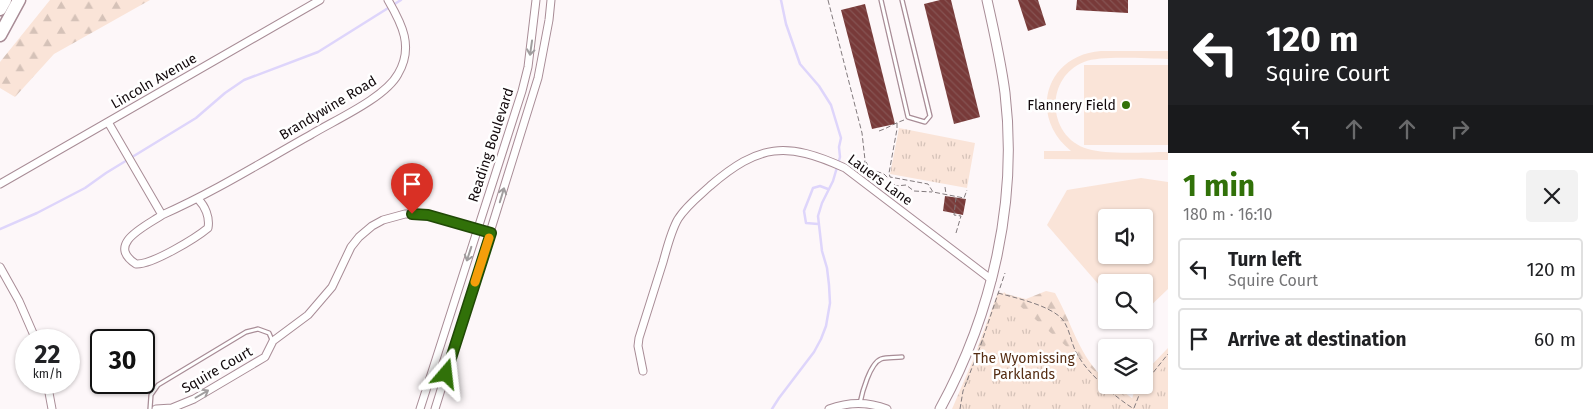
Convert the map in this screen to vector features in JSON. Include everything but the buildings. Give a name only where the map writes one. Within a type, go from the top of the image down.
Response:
[{"type":"highway","points":[[0,9],[5,0]]},
{"type":"highway","points":[[0,35],[19,0]]},
{"type":"street","name":"Lincoln Avenue","points":[[0,184],[320,0]]},
{"type":"street","name":"Brandywine Road","points":[[198,199],[209,218],[208,228],[153,260],[136,264],[127,255],[126,242],[140,229],[162,215],[198,199],[339,118],[387,88],[398,74],[404,58],[406,45],[400,21],[388,0]]},
{"type":"street","name":"Reading Boulevard","points":[[420,409],[528,67],[536,0]]},
{"type":"street","name":"Reading Boulevard","points":[[435,409],[538,78],[551,0]]},
{"type":"street","points":[[940,409],[970,347],[992,280],[1006,203],[1008,138],[1005,95],[1001,64],[987,0]]},
{"type":"street","points":[[108,122],[162,215]]},
{"type":"street","name":"Lauers Lane","points":[[643,371],[638,346],[639,338],[669,240],[678,219],[697,198],[729,170],[759,154],[790,150],[806,153],[845,168],[992,280]]},
{"type":"street","name":"Squire Court","points":[[156,409],[172,408],[194,399],[265,357],[273,341],[304,318],[332,287],[351,247],[364,233],[383,220],[406,214],[422,214],[491,233]]},
{"type":"street","points":[[0,267],[20,301],[31,329]]},
{"type":"street","points":[[49,394],[52,409]]},
{"type":"street","points":[[830,409],[840,405],[860,404],[887,409]]},
{"type":"lane","points":[[881,0],[908,117],[925,122],[930,116],[902,0]]},
{"type":"lane","points":[[150,409],[151,396],[158,385],[246,332],[258,329],[269,334],[273,341]]},
{"type":"lane","points":[[860,404],[864,386],[877,362],[882,358],[902,357]]},
{"type":"path","points":[[828,0],[862,133],[865,160],[864,182]]},
{"type":"path","points":[[879,131],[890,128],[908,117]]},
{"type":"path","points":[[896,123],[898,129],[889,173],[890,177],[928,184],[933,192]]},
{"type":"path","points":[[865,160],[870,169],[884,174],[896,186],[906,185],[914,191],[933,192],[964,198],[967,190]]},
{"type":"path","points":[[945,187],[946,194]]},
{"type":"path","points":[[956,196],[954,215],[961,216],[956,233]]},
{"type":"path","points":[[960,409],[963,391],[1005,273]]},
{"type":"path","points":[[998,293],[1039,306],[1060,317],[1066,325],[1073,346],[1081,361],[1119,400],[1134,409],[1139,394]]},
{"type":"path","points":[[1153,372],[1168,354]]},
{"type":"green space","points":[[50,0],[150,0],[54,54],[15,97],[0,88],[0,62]]},
{"type":"green space","points":[[1101,51],[1168,51],[1168,59],[1125,58],[1092,60],[1084,62],[1071,70],[1062,81],[1057,93],[1056,107],[1058,120],[1064,133],[1074,142],[1088,149],[1116,153],[1168,152],[1168,160],[1044,159],[1044,151],[1071,151],[1058,137],[1050,122],[1047,105],[1049,90],[1056,75],[1067,64],[1082,55]]},
{"type":"green space","name":"Flannery Field","points":[[1084,65],[1168,65],[1168,145],[1084,145]]},
{"type":"green space","points":[[899,128],[975,143],[967,188],[890,174]]},
{"type":"green space","points":[[1141,178],[1168,182],[1168,289],[1153,303],[1153,274],[1098,274],[1098,284],[1047,225],[1067,190]]},
{"type":"green space","name":"The Wyomissing Parklands","points":[[1046,291],[1055,293],[1082,350],[1098,372],[1098,394],[1126,394],[1147,409],[952,409],[973,360],[998,292],[1026,299]]},
{"type":"green space","name":"The Wyomissing Parklands","points":[[1004,292],[1098,374],[1098,394],[1122,394],[1131,402],[1138,394],[1153,394],[1153,378],[1168,362],[1168,409],[954,409],[984,349]]},
{"type":"green space","points":[[1168,348],[1168,409],[1132,399],[1133,394],[1153,394],[1153,364]]},
{"type":"waterway","points":[[0,229],[37,213],[85,188],[196,118],[225,93],[244,80],[318,52],[401,0]]},
{"type":"waterway","points":[[772,409],[814,352],[826,326],[830,303],[829,285],[822,251],[818,216],[833,181],[840,157],[839,147],[841,138],[831,105],[819,86],[800,64],[786,24],[781,0]]},
{"type":"waterway","points":[[818,224],[806,223],[804,211],[813,188],[820,186],[828,189]]},
{"type":"slow traffic","points":[[475,282],[489,238]]},
{"type":"place","name":"Flannery Field","points":[[1126,105]]},
{"type":"route","points":[[412,214],[428,215],[491,233],[446,374]]}]
